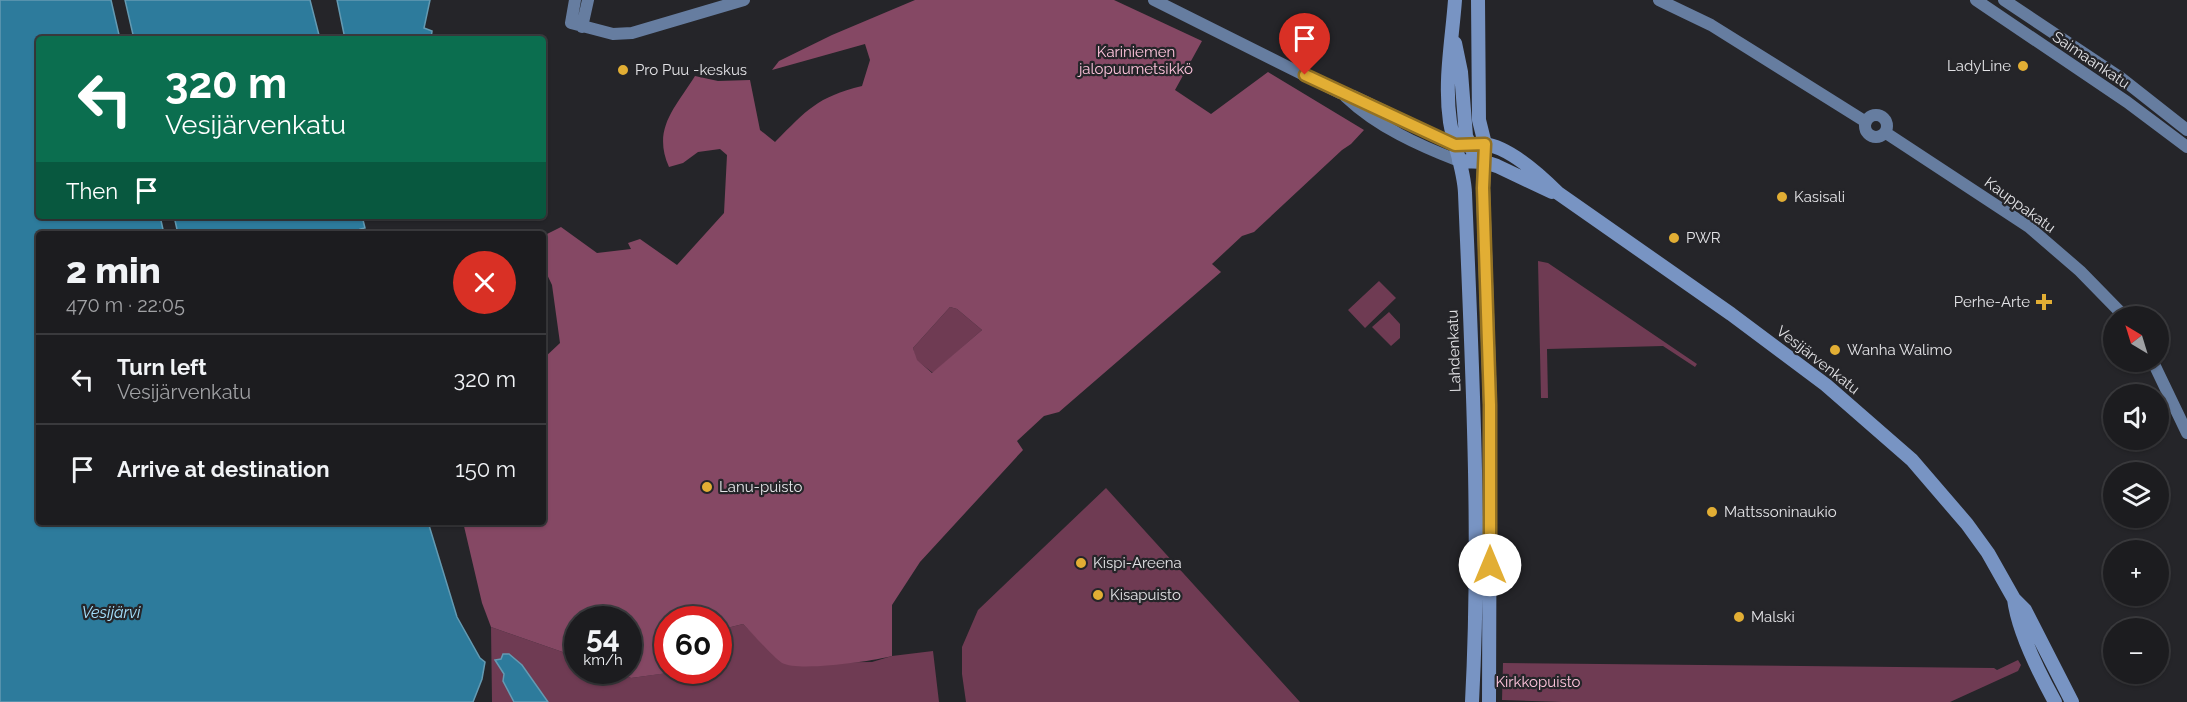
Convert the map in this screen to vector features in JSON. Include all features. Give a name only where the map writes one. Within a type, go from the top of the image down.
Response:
[{"type":"main road","name":"Lahdenkatu","points":[[1455,0],[1453,29],[1461,72],[1464,121],[1459,161],[1465,189],[1473,406],[1475,634],[1472,702]]},
{"type":"main road","points":[[1478,0],[1479,120],[1485,144],[1483,188],[1490,405],[1488,702]]},
{"type":"main road","name":"Vesijärvenkatu","points":[[1462,145],[1485,144],[1513,156],[1540,175],[1558,193],[1731,314],[1826,385],[1904,453],[1936,487],[1988,553],[2014,599],[2025,610],[2036,629],[2072,702]]},
{"type":"main road","points":[[1462,145],[1485,162]]},
{"type":"main road","name":"Vesijärvenkatu","points":[[1459,161],[1485,162],[1558,193]]},
{"type":"main road","name":"Vesijärvenkatu","points":[[2014,599],[2027,642],[2055,702]]},
{"type":"street","points":[[576,0],[577,25]]},
{"type":"street","points":[[577,25],[588,0]]},
{"type":"street","points":[[577,25],[613,34],[632,33],[744,0]]},
{"type":"street","name":"Vesijärvenkatu","points":[[1154,0],[1340,93],[1388,129],[1459,161]]},
{"type":"street","name":"Kauppakatu","points":[[1659,0],[1711,25],[1866,122],[1874,116],[1881,116],[1887,124],[1886,133],[2029,227],[2080,271],[2114,306]]},
{"type":"street","name":"Saimaankatu","points":[[1976,0],[2127,102],[2187,147]]},
{"type":"street","name":"Saimaankatu","points":[[2004,0],[2121,78],[2187,130]]},
{"type":"street","name":"Vesijärvenkatu","points":[[1340,93],[1353,96],[1462,145]]},
{"type":"street","points":[[2158,372],[2187,433]]},
{"type":"green space","name":"Kariniemen jalopuumetsikkö","points":[[915,0],[1114,0],[1202,41],[1175,90],[1211,114],[1268,72],[1364,130],[1254,232],[1242,236],[1212,264],[1221,272],[1059,412],[1044,416],[1017,441],[1023,450],[920,562],[892,605],[892,656],[836,665],[791,665],[778,660],[743,624],[732,627],[732,606],[654,606],[654,675],[642,677],[642,606],[564,606],[564,652],[491,627],[482,603],[464,525],[546,525],[546,356],[560,343],[552,285],[546,272],[546,234],[561,227],[597,253],[631,249],[628,243],[640,239],[677,265],[724,213],[727,155],[720,149],[698,152],[683,163],[669,167],[664,153],[664,130],[668,119],[695,76],[718,81],[750,80],[760,130],[775,142],[796,121],[823,100],[862,86],[870,60],[865,44],[772,70],[779,61],[832,35]],"holes":[[[950,307],[957,309],[982,330],[932,373],[917,360],[913,348]]]},
{"type":"green space","points":[[1538,261],[1548,263],[1697,364],[1695,367],[1663,346],[1547,349],[1548,398],[1541,398]]},
{"type":"green space","points":[[1379,281],[1396,298],[1365,328],[1348,310]]},
{"type":"green space","points":[[950,307],[957,309],[982,330],[933,373],[916,360],[913,348]]},
{"type":"green space","points":[[1389,312],[1400,324],[1400,338],[1391,346],[1372,327]]},
{"type":"green space","name":"Kisapuisto","points":[[1106,488],[1300,702],[966,702],[962,674],[962,647],[978,610]]},
{"type":"green space","points":[[743,624],[783,663],[872,662],[892,656],[933,651],[939,702],[492,702],[491,627],[564,652],[564,684],[642,684],[642,676],[654,675],[654,684],[732,684],[732,627]]},
{"type":"green space","name":"Kirkkopuisto","points":[[2018,660],[2021,665],[2018,671],[1950,702],[1502,700],[1503,663],[1994,668],[1997,670]]},
{"type":"water","name":"Vesijärvi","points":[[0,0],[111,0],[119,36],[36,36],[36,219],[161,219],[163,231],[36,231],[36,525],[429,525],[457,617],[480,658],[485,662],[482,679],[473,702],[0,702]]},
{"type":"water","points":[[125,0],[310,0],[319,36],[133,36]]},
{"type":"water","points":[[337,0],[430,0],[424,28],[432,31],[431,36],[344,36]]},
{"type":"water","points":[[175,219],[363,219],[365,228],[360,229],[360,231],[177,231]]},
{"type":"water","points":[[503,654],[509,654],[522,665],[548,702],[514,702],[503,681],[504,674],[495,660],[501,659]]},
{"type":"place","name":"LadyLine","points":[[2023,66]]},
{"type":"place","name":"Pro Puu -keskus","points":[[623,70]]},
{"type":"place","name":"Kasisali","points":[[1782,197]]},
{"type":"place","name":"PWR","points":[[1674,238]]},
{"type":"place","name":"Perhe-Arte","points":[[2044,302]]},
{"type":"place","name":"Wanha Walimo","points":[[1835,350]]},
{"type":"place","name":"Lanu-puisto","points":[[707,487]]},
{"type":"place","name":"Mattssoninaukio","points":[[1712,512]]},
{"type":"place","name":"Kispi-Areena","points":[[1081,563]]},
{"type":"place","name":"Kisapuisto","points":[[1098,595]]},
{"type":"place","name":"Malski","points":[[1739,617]]},
{"type":"route","points":[[1305,75],[1455,145],[1485,144],[1483,188],[1490,405],[1490,565]]}]
